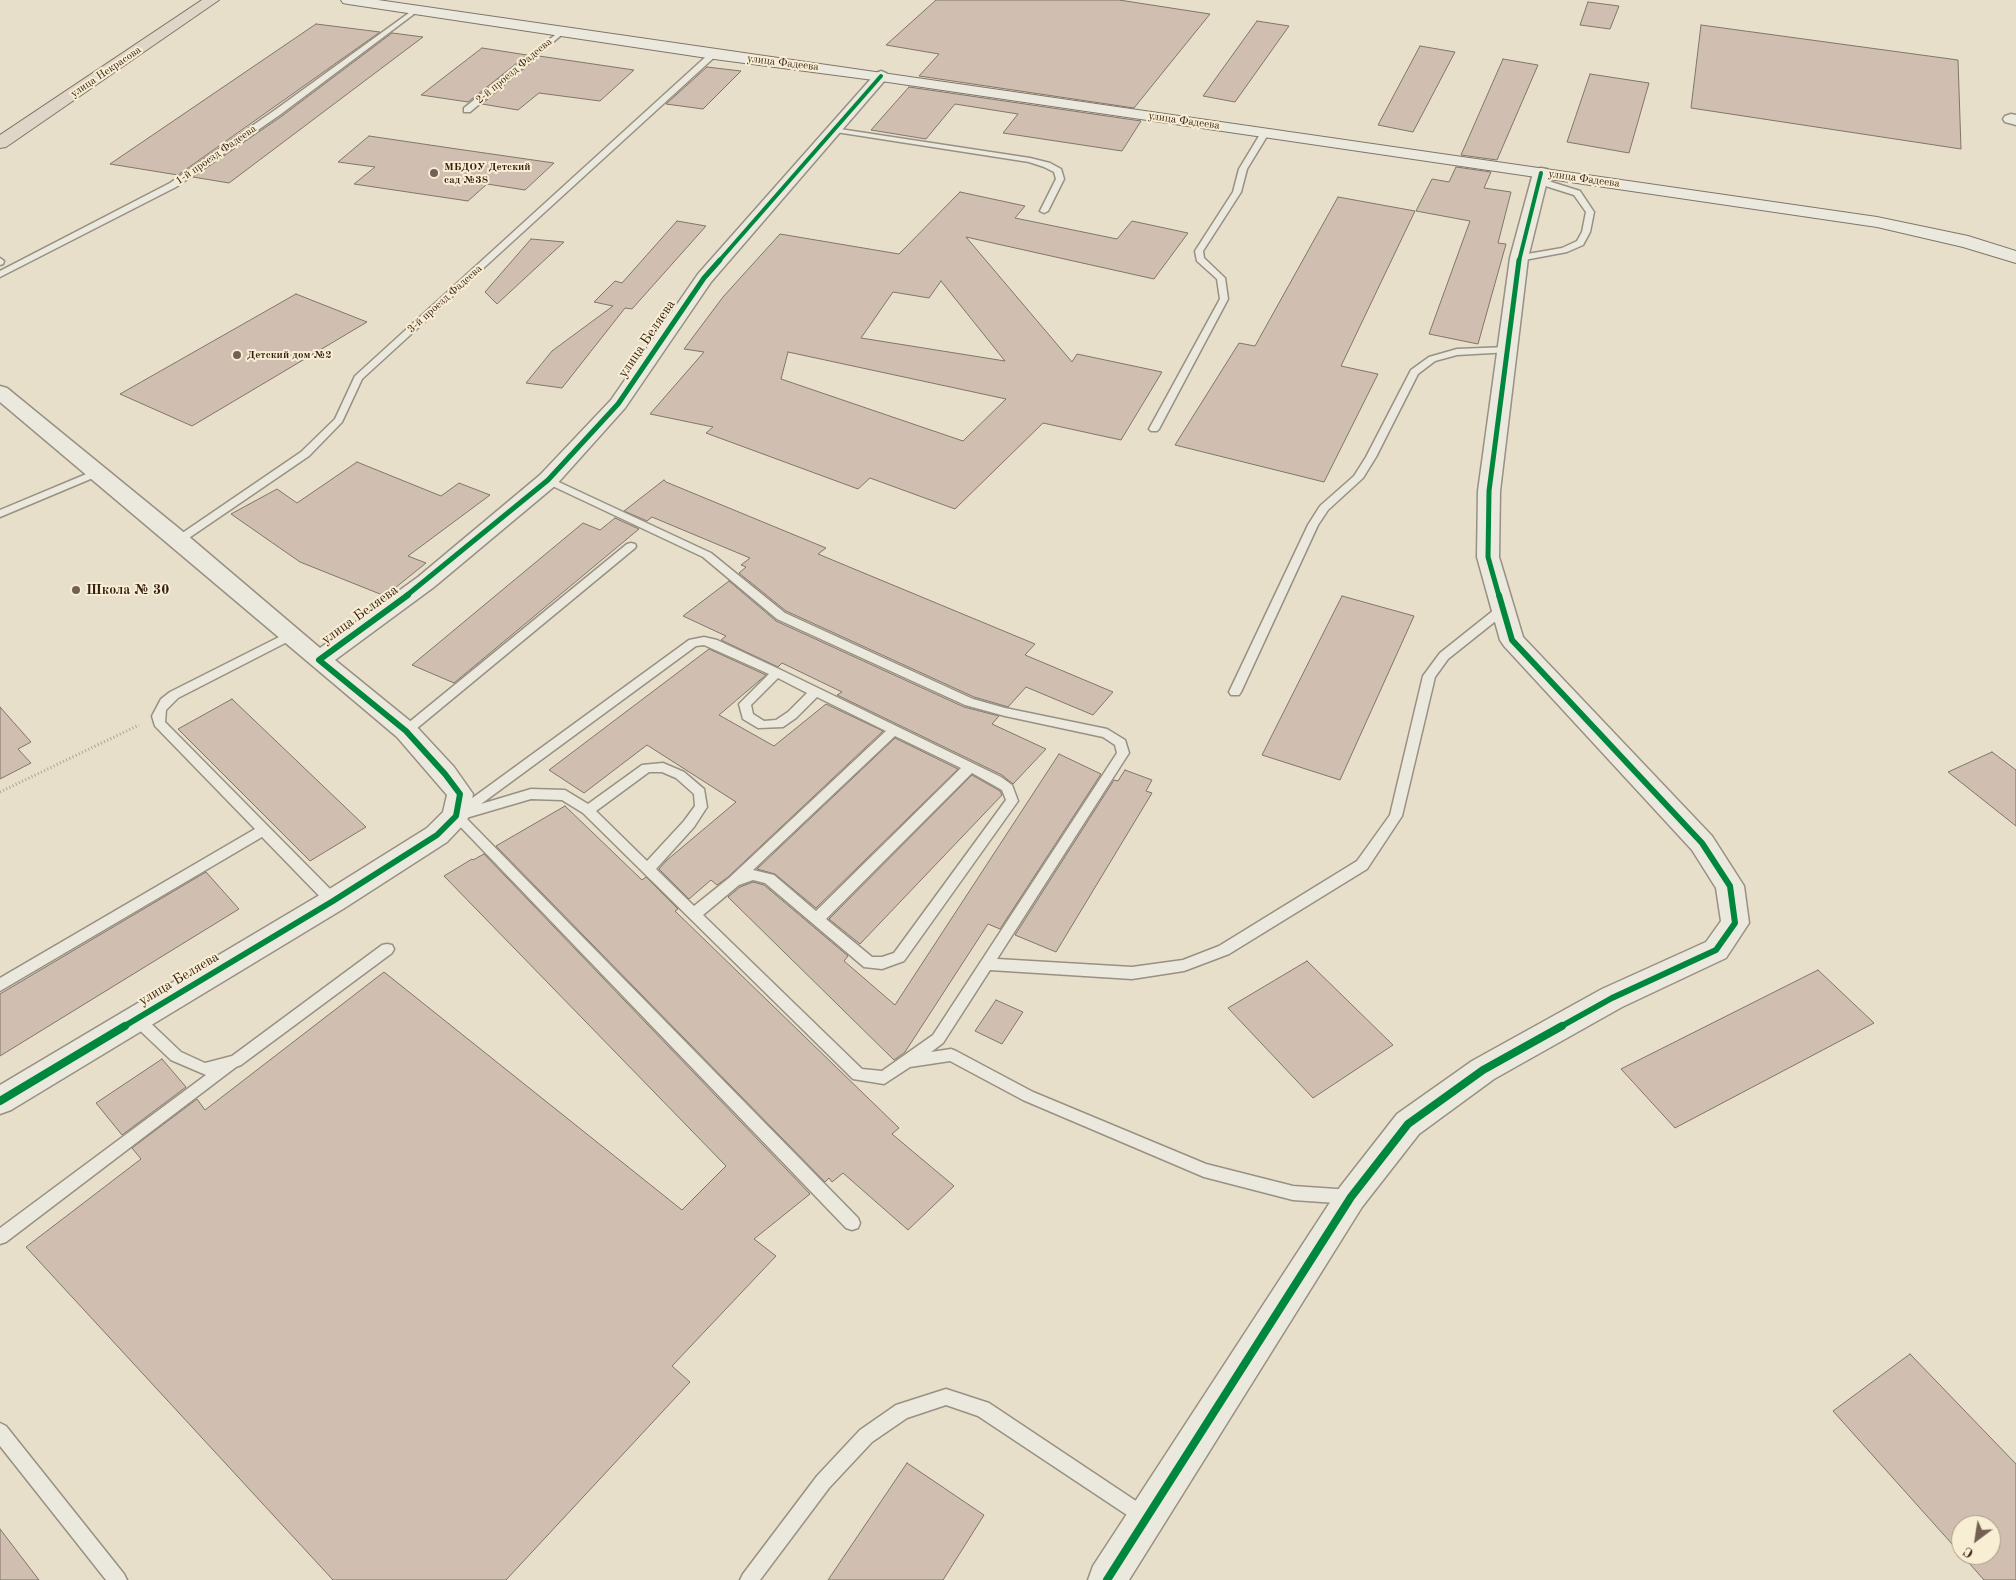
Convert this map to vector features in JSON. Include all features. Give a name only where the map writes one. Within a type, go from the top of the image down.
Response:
[{"type":"highway","name":"улица Некрасова","points":[[0,143],[212,0]]},
{"type":"main road","name":"улица Фадеева","points":[[348,0],[1265,133],[1540,177],[1877,222],[1968,242],[2016,257]]},
{"type":"street","name":"улица Беляева","points":[[0,1102],[437,835],[456,816],[460,794],[406,730],[319,660],[426,582],[548,480],[618,404],[704,278],[836,130],[881,76]]},
{"type":"street","points":[[1107,1580],[1351,1197],[1408,1124],[1483,1070],[1595,1008],[1716,950],[1736,923],[1730,886],[1702,844],[1512,640],[1488,557],[1489,491],[1519,258],[1540,177]]},
{"type":"street","points":[[0,392],[179,540],[319,660]]},
{"type":"lane","name":"1-й проезд Фадеева","points":[[0,274],[173,185],[278,112],[416,11]]},
{"type":"lane","name":"2-й проезд Фадеева","points":[[467,110],[562,32]]},
{"type":"lane","name":"3-й проезд Фадеева","points":[[179,540],[305,454],[338,420],[358,378],[714,54]]},
{"type":"lane","points":[[836,130],[1030,160],[1047,165],[1058,171],[1060,180],[1044,211]]},
{"type":"lane","points":[[1154,429],[1224,300],[1221,278],[1200,260],[1199,251],[1236,192],[1243,169],[1265,133]]},
{"type":"lane","points":[[1519,258],[1564,250],[1580,243],[1586,232],[1590,212],[1577,193],[1540,177]]},
{"type":"lane","points":[[1234,692],[1313,525],[1324,508],[1358,478],[1371,457],[1414,372],[1432,359],[1457,352],[1507,350]]},
{"type":"lane","points":[[0,514],[96,473]]},
{"type":"lane","points":[[456,816],[531,794],[565,795],[588,811],[858,1074],[884,1078],[938,1039],[1123,752],[1121,743],[1107,733],[1005,712],[970,702],[781,616],[707,555],[548,480]]},
{"type":"lane","points":[[406,730],[631,546]]},
{"type":"lane","points":[[987,964],[1132,973],[1184,965],[1224,950],[1362,865],[1396,816],[1429,676],[1444,656],[1503,610]]},
{"type":"lane","points":[[289,636],[174,695],[165,702],[158,716],[159,723],[333,900]]},
{"type":"lane","points":[[456,816],[693,643],[704,640],[777,673],[998,780],[1008,788],[1012,801],[899,957],[882,963],[869,962],[769,879],[753,875],[734,881]]},
{"type":"lane","points":[[777,673],[746,704],[747,716],[762,725],[779,724],[792,715],[815,692]]},
{"type":"lane","points":[[694,914],[734,881],[894,730]]},
{"type":"lane","points":[[588,811],[646,768],[663,767],[680,775],[700,792],[701,807],[689,824],[648,869]]},
{"type":"lane","points":[[816,918],[970,767]]},
{"type":"lane","points":[[456,816],[852,1223]]},
{"type":"lane","points":[[0,985],[264,830]]},
{"type":"lane","points":[[0,1237],[387,949]]},
{"type":"lane","points":[[137,1019],[176,1056],[204,1069],[236,1061]]},
{"type":"lane","points":[[908,1061],[951,1055],[1028,1096],[1204,1170],[1293,1193],[1351,1197]]},
{"type":"lane","points":[[749,1580],[823,1482],[866,1436],[902,1411],[946,1397],[983,1409],[1147,1518]]},
{"type":"lane","points":[[0,1432],[118,1580]]},
{"type":"path","points":[[0,792],[158,716]]},
{"type":"building","points":[[936,0],[1119,0],[1210,14],[1134,108],[919,76],[939,54],[886,45]]},
{"type":"building","points":[[1588,2],[1619,6],[1610,29],[1580,25]]},
{"type":"building","points":[[1257,21],[1289,26],[1235,102],[1203,96]]},
{"type":"building","points":[[316,24],[380,32],[178,175],[110,164]]},
{"type":"building","points":[[1701,25],[1958,60],[1961,149],[1691,108]]},
{"type":"building","points":[[392,33],[423,37],[229,183],[193,177],[282,116]]},
{"type":"building","points":[[1420,46],[1455,52],[1413,132],[1378,125]]},
{"type":"building","points":[[482,48],[527,55],[468,102],[421,95]]},
{"type":"building","points":[[539,56],[634,70],[600,101],[539,93],[518,110],[482,104]]},
{"type":"building","points":[[1503,59],[1538,65],[1497,160],[1461,155]]},
{"type":"building","points":[[707,67],[741,71],[703,109],[666,104]]},
{"type":"building","points":[[1590,74],[1649,83],[1629,153],[1567,142]]},
{"type":"building","points":[[909,87],[1141,121],[1122,151],[1003,133],[1018,114],[955,104],[926,139],[871,130]]},
{"type":"building","points":[[369,136],[554,163],[525,190],[487,184],[468,201],[354,184],[375,167],[338,162]]},
{"type":"building","points":[[1456,167],[1491,172],[1484,188],[1511,192],[1498,243],[1506,244],[1478,344],[1429,334],[1470,221],[1416,211],[1432,179],[1449,182]]},
{"type":"building","points":[[960,192],[1025,206],[1015,218],[1117,239],[1132,221],[1188,233],[1154,279],[966,237],[1072,362],[1077,354],[1162,372],[1121,440],[1043,423],[955,509],[870,478],[858,489],[706,433],[713,427],[650,414],[704,352],[684,349],[723,297],[780,234],[899,254]],"holes":[[[941,281],[1005,361],[861,338],[893,292],[929,298]],[[788,352],[1006,399],[963,441],[781,379]]]},
{"type":"building","points":[[1338,197],[1415,211],[1341,366],[1378,374],[1324,482],[1175,445],[1239,343],[1255,346]]},
{"type":"building","points":[[677,221],[706,226],[632,309],[625,308],[562,388],[526,383],[552,351],[613,306],[594,302],[615,281],[622,283]]},
{"type":"building","points":[[531,239],[564,242],[497,304],[485,292]]},
{"type":"building","name":"Детский дом №2","points":[[296,294],[367,322],[192,426],[120,394]]},
{"type":"building","points":[[357,462],[441,496],[459,483],[490,495],[408,556],[426,563],[385,596],[300,562],[231,514],[277,489],[297,503]]},
{"type":"building","points":[[664,480],[826,548],[818,554],[1035,644],[1025,655],[1113,692],[1093,715],[1026,687],[1008,707],[974,697],[786,611],[739,573],[746,567],[741,565],[750,558],[652,517],[647,521],[624,511]]},
{"type":"building","points":[[615,518],[639,529],[454,683],[412,665],[583,523],[600,530]]},
{"type":"building","points":[[729,581],[776,621],[964,707],[999,716],[992,724],[1046,749],[1013,784],[1002,775],[837,695],[842,692],[782,663],[778,667],[721,640],[726,636],[683,616]]},
{"type":"building","points":[[1342,596],[1414,616],[1340,780],[1262,755]]},
{"type":"building","points":[[709,649],[766,675],[719,715],[774,746],[826,704],[883,731],[728,877],[717,885],[711,880],[689,899],[659,869],[667,860],[736,802],[647,745],[584,793],[549,770]]},
{"type":"building","points":[[232,699],[366,827],[310,861],[178,729]]},
{"type":"building","points":[[0,707],[31,742],[18,749],[31,763],[0,779]]},
{"type":"building","points":[[895,738],[958,769],[816,908],[775,874],[757,869]]},
{"type":"building","points":[[1992,752],[2016,770],[2016,826],[1948,772]]},
{"type":"building","points":[[1059,754],[1101,774],[1000,929],[988,924],[905,1052],[894,1060],[728,897],[740,887],[753,882],[764,885],[848,956],[844,961],[895,1005]]},
{"type":"building","points":[[1125,770],[1152,780],[1146,791],[1152,793],[1056,952],[1015,935],[1114,780],[1118,781]]},
{"type":"building","points":[[972,775],[1000,791],[1002,795],[860,944],[829,919]]},
{"type":"building","points":[[565,806],[642,880],[646,877],[678,909],[675,911],[899,1128],[892,1134],[954,1186],[908,1230],[843,1173],[832,1182],[829,1178],[825,1182],[496,846]]},
{"type":"building","points":[[484,854],[810,1194],[754,1239],[776,1256],[672,1366],[690,1382],[506,1580],[333,1580],[26,1247],[141,1159],[132,1148],[197,1099],[205,1110],[384,972],[682,1210],[726,1166],[444,876]]},
{"type":"building","points":[[206,872],[239,909],[0,1056],[0,994]]},
{"type":"building","points":[[1307,961],[1393,1045],[1313,1098],[1228,1008]]},
{"type":"building","points":[[1818,970],[1874,1023],[1675,1128],[1621,1069]]},
{"type":"building","points":[[996,1000],[1023,1012],[1002,1044],[975,1031]]},
{"type":"building","points":[[162,1059],[186,1087],[122,1135],[96,1103]]},
{"type":"building","points":[[1910,1354],[2016,1464],[2016,1580],[1984,1580],[1971,1565],[2001,1565],[2001,1515],[1951,1515],[1951,1543],[1833,1411]]},
{"type":"building","points":[[907,1463],[984,1515],[943,1580],[828,1580]]},
{"type":"building","points":[[0,1529],[39,1580],[0,1580]]},
{"type":"cycle path","points":[[0,1101],[333,901],[437,835],[456,816],[460,794],[445,774],[406,731],[319,660],[426,582],[548,480],[618,404],[704,278],[881,76]]},
{"type":"cycle path","points":[[1107,1580],[1351,1197],[1408,1124],[1483,1070],[1612,998],[1716,950],[1735,923],[1730,886],[1702,843],[1512,640],[1488,557],[1489,491],[1519,258],[1541,173]]},
{"type":"place","name":"МБДОУ Детский сад №38","points":[[434,173]]},
{"type":"place","name":"Детский дом №2","points":[[237,355]]},
{"type":"place","name":"Школа № 30","points":[[76,590]]}]
